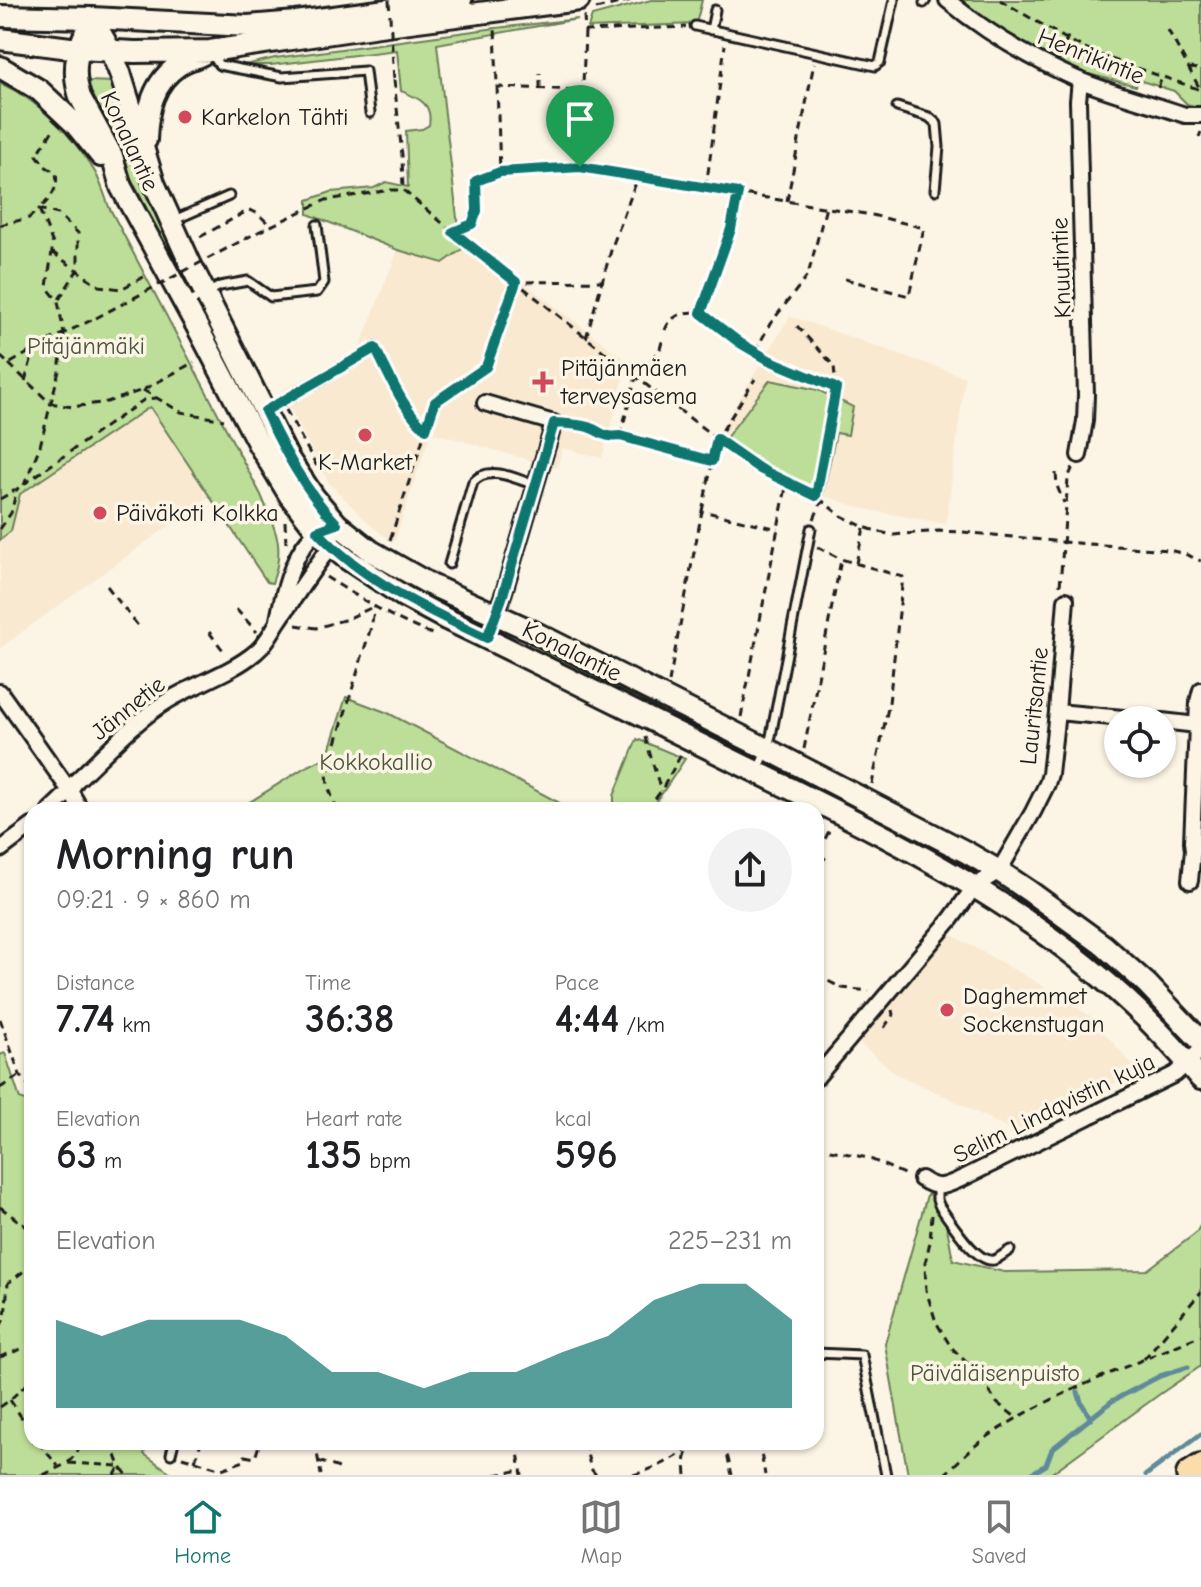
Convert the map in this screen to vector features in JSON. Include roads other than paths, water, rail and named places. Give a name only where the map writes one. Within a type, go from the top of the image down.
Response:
[{"type":"highway","points":[[1190,1475],[1201,1468]]},
{"type":"main road","points":[[0,16],[248,26],[461,0]]},
{"type":"main road","points":[[0,39],[78,49],[210,51],[379,26],[582,6]]},
{"type":"main road","name":"Konalantie","points":[[92,18],[75,61],[80,97],[112,156],[121,187],[258,443],[290,496],[371,576],[403,596],[816,802]]},
{"type":"main road","name":"Konalantie","points":[[92,18],[120,73],[154,183],[170,222],[205,293],[272,407],[300,478],[314,497],[328,534],[371,551],[402,570],[530,630],[767,749],[999,871],[1103,945],[1147,984],[1201,1041]]},
{"type":"main road","points":[[145,152],[150,102],[163,79],[179,65],[210,51]]},
{"type":"main road","points":[[0,67],[39,90],[75,124],[121,187]]},
{"type":"main road","name":"Konalantie","points":[[824,806],[947,869],[1035,926],[1091,968],[1194,1056],[1201,1079]]},
{"type":"street","name":"Henrikintie","points":[[947,0],[1006,44],[1080,80],[1185,115],[1201,115]]},
{"type":"street","name":"Knuutintie","points":[[1079,455],[1086,395],[1080,80]]},
{"type":"street","name":"Henrikintie","points":[[1185,115],[1200,132]]},
{"type":"street","points":[[485,403],[554,423],[497,615],[487,638]]},
{"type":"street","name":"Jännetie","points":[[58,802],[76,781],[151,712],[236,666],[268,640],[278,623],[289,574],[298,555],[328,534]]},
{"type":"street","name":"Lauritsantie","points":[[975,886],[999,871],[1047,784],[1057,712],[1066,600]]},
{"type":"street","points":[[1190,881],[1201,690]]},
{"type":"street","points":[[0,692],[76,802]]},
{"type":"street","points":[[1057,712],[1104,716]]},
{"type":"street","points":[[1176,723],[1197,725]]},
{"type":"street","points":[[0,850],[24,832]]},
{"type":"street","points":[[824,1069],[942,930],[975,886]]},
{"type":"street","name":"Selim Lindqvistin kuja","points":[[921,1179],[937,1193],[1175,1074],[1194,1056]]},
{"type":"lane","points":[[695,26],[875,66],[880,62],[894,0]]},
{"type":"lane","points":[[711,30],[715,10]]},
{"type":"lane","points":[[210,51],[219,65],[282,77],[365,71],[370,113]]},
{"type":"lane","points":[[897,107],[929,117],[937,124],[939,147],[935,190]]},
{"type":"lane","points":[[170,222],[229,196]]},
{"type":"lane","points":[[185,305],[220,286],[248,281],[271,297],[317,292],[324,282],[317,225]]},
{"type":"lane","points":[[272,407],[375,348]]},
{"type":"lane","points":[[449,564],[477,477],[495,472],[537,485]]},
{"type":"lane","points":[[757,772],[767,749],[811,529]]},
{"type":"lane","points":[[937,1193],[940,1207],[975,1253],[994,1260],[1010,1250]]},
{"type":"lane","points":[[824,1353],[862,1355],[886,1475]]},
{"type":"waterway","points":[[1029,1475],[1046,1465],[1052,1449],[1112,1401],[1160,1376],[1188,1367]]},
{"type":"waterway","points":[[1078,1392],[1091,1419]]},
{"type":"waterway","points":[[1146,1475],[1201,1434]]},
{"type":"place","name":"Karkelon Tähti","points":[[185,117]]},
{"type":"place","name":"Pitäjänmäen terveysasema","points":[[543,382]]},
{"type":"place","name":"K-Market","points":[[365,435]]},
{"type":"place","name":"Päiväkoti Kolkka","points":[[100,513]]},
{"type":"place","name":"Daghemmet Sockenstugan","points":[[947,1010]]},
{"type":"park label","name":"Pitäjänmäki","points":[[86,346]]},
{"type":"park label","name":"Kokkokallio","points":[[376,762]]},
{"type":"park label","name":"Päiväläisenpuisto","points":[[995,1373]]}]
